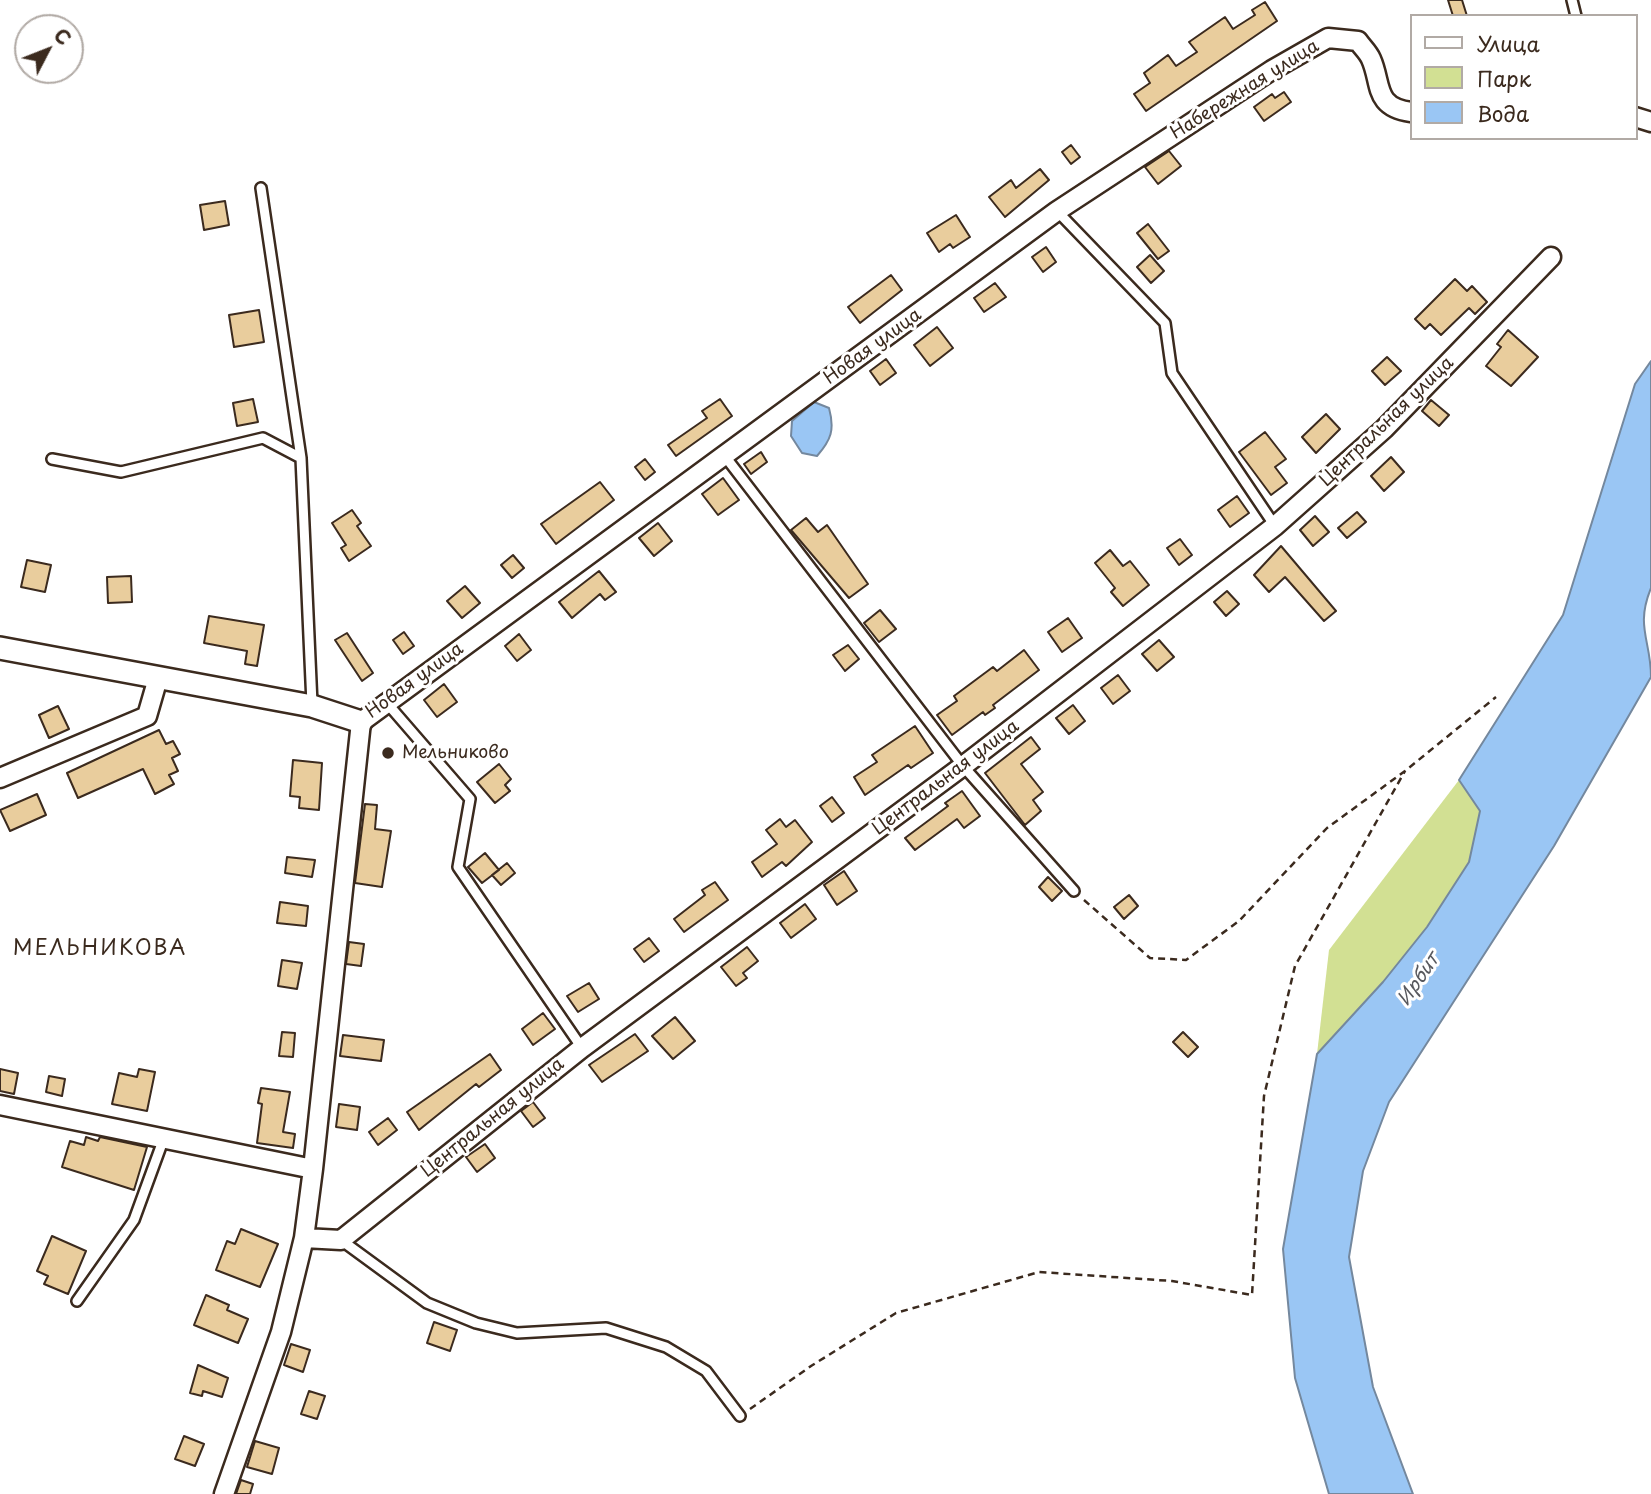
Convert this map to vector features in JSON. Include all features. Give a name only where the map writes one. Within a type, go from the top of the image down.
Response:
[{"type":"street","name":"Набережная улица","points":[[1057,212],[1272,70],[1328,38],[1358,41],[1372,61],[1380,92],[1390,105],[1410,112]]},
{"type":"street","name":"Новая улица","points":[[313,1169],[361,722],[1057,212]]},
{"type":"street","name":"Центральная улица","points":[[341,1240],[582,1048],[963,766],[1275,526],[1384,429],[1551,257]]},
{"type":"street","points":[[0,648],[312,706],[361,722]]},
{"type":"street","points":[[0,778],[147,716],[158,678]]},
{"type":"street","points":[[0,1105],[313,1169],[304,1238],[281,1332],[224,1494]]},
{"type":"street","points":[[304,1238],[341,1240]]},
{"type":"lane","points":[[261,188],[301,458],[312,706]]},
{"type":"lane","points":[[1057,212],[1166,323],[1172,373],[1275,526]]},
{"type":"lane","points":[[52,459],[121,472],[263,438],[301,458]]},
{"type":"lane","points":[[724,455],[963,766],[1074,891]]},
{"type":"lane","points":[[386,702],[470,799],[458,867],[582,1048]]},
{"type":"lane","points":[[77,1301],[134,1220],[164,1138]]},
{"type":"lane","points":[[341,1240],[427,1303],[476,1323],[517,1333],[606,1328],[666,1347],[706,1371],[740,1416]]},
{"type":"path","points":[[1074,891],[1150,958],[1186,960],[1239,921],[1326,828],[1405,771],[1496,698]]},
{"type":"path","points":[[740,1416],[811,1366],[896,1313],[1039,1272],[1172,1280],[1252,1295],[1264,1096],[1295,966],[1405,771]]},
{"type":"green space","points":[[1459,780],[1480,811],[1469,862],[1427,927],[1383,982],[1317,1054],[1329,950]]},
{"type":"water","name":"Ирбит","points":[[1651,361],[1651,588],[1646,602],[1644,624],[1651,677],[1554,846],[1389,1102],[1363,1171],[1349,1257],[1373,1387],[1413,1494],[1329,1494],[1295,1378],[1283,1249],[1317,1054],[1383,982],[1427,927],[1469,862],[1480,811],[1459,780],[1563,615],[1635,384]]},
{"type":"water","points":[[814,402],[829,408],[832,423],[829,440],[817,456],[802,453],[791,436],[792,421]]},
{"type":"building","points":[[1448,0],[1462,0],[1466,14],[1452,14]]},
{"type":"building","points":[[1265,2],[1277,21],[1146,111],[1134,94],[1150,83],[1144,73],[1168,55],[1176,66],[1197,52],[1189,42],[1225,17],[1233,29],[1255,15],[1252,10]]},
{"type":"building","points":[[1284,92],[1291,102],[1264,121],[1254,107],[1272,94],[1275,98]]},
{"type":"building","points":[[1071,145],[1080,157],[1071,164],[1062,152]]},
{"type":"building","points":[[1169,151],[1181,166],[1158,184],[1145,167]]},
{"type":"building","points":[[1040,169],[1049,180],[1005,217],[989,197],[1011,180],[1016,188]]},
{"type":"building","points":[[225,201],[229,225],[204,230],[200,205]]},
{"type":"building","points":[[956,215],[970,237],[953,248],[950,244],[939,252],[927,233]]},
{"type":"building","points":[[1148,224],[1169,251],[1158,259],[1137,233]]},
{"type":"building","points":[[1046,247],[1056,262],[1043,272],[1032,257]]},
{"type":"building","points":[[1150,255],[1164,271],[1151,283],[1137,267]]},
{"type":"building","points":[[891,275],[902,290],[860,323],[848,307]]},
{"type":"building","points":[[1455,279],[1467,291],[1472,286],[1487,302],[1475,314],[1469,308],[1441,335],[1430,324],[1425,329],[1415,319]]},
{"type":"building","points":[[995,283],[1006,297],[984,312],[974,298]]},
{"type":"building","points":[[259,310],[264,342],[234,347],[229,315]]},
{"type":"building","points":[[937,327],[953,348],[930,366],[914,345]]},
{"type":"building","points":[[1508,330],[1538,357],[1511,386],[1486,366],[1501,347],[1497,344]]},
{"type":"building","points":[[1387,357],[1401,371],[1385,385],[1372,371]]},
{"type":"building","points":[[886,359],[896,373],[880,385],[870,371]]},
{"type":"building","points":[[253,399],[258,422],[237,426],[233,403]]},
{"type":"building","points":[[720,399],[732,416],[676,456],[668,445],[707,418],[702,411]]},
{"type":"building","points":[[1431,400],[1449,415],[1439,426],[1422,411]]},
{"type":"building","points":[[1326,414],[1340,429],[1316,453],[1302,437]]},
{"type":"building","points":[[1265,432],[1286,459],[1275,467],[1287,483],[1271,495],[1239,452]]},
{"type":"building","points":[[761,452],[767,462],[751,474],[744,464]]},
{"type":"building","points":[[1391,457],[1404,472],[1384,491],[1371,476]]},
{"type":"building","points":[[645,459],[655,472],[645,480],[635,467]]},
{"type":"building","points":[[723,478],[739,500],[718,515],[702,494]]},
{"type":"building","points":[[600,482],[614,500],[556,544],[541,524]]},
{"type":"building","points":[[1237,496],[1249,513],[1230,527],[1218,510]]},
{"type":"building","points":[[352,510],[361,523],[357,526],[371,546],[349,561],[341,548],[346,545],[332,523]]},
{"type":"building","points":[[1357,512],[1366,522],[1347,538],[1338,528]]},
{"type":"building","points":[[1315,516],[1329,532],[1313,546],[1300,530]]},
{"type":"building","points":[[806,518],[818,532],[827,525],[868,584],[849,598],[791,530]]},
{"type":"building","points":[[658,523],[672,541],[654,556],[639,538]]},
{"type":"building","points":[[1180,539],[1192,555],[1179,565],[1167,548]]},
{"type":"building","points":[[1281,546],[1336,611],[1324,621],[1285,577],[1269,592],[1254,575]]},
{"type":"building","points":[[1110,550],[1123,566],[1130,561],[1149,585],[1123,606],[1111,592],[1115,588],[1095,563]]},
{"type":"building","points":[[513,555],[524,568],[512,578],[501,565]]},
{"type":"building","points":[[27,560],[51,565],[45,592],[21,587]]},
{"type":"building","points":[[599,571],[616,592],[605,600],[600,594],[572,618],[559,602]]},
{"type":"building","points":[[131,576],[132,602],[108,603],[107,577]]},
{"type":"building","points":[[465,586],[480,603],[462,618],[447,601]]},
{"type":"building","points":[[1227,591],[1239,604],[1226,616],[1214,602]]},
{"type":"building","points":[[880,610],[896,629],[879,642],[864,623]]},
{"type":"building","points":[[209,616],[264,625],[257,666],[245,664],[247,651],[204,643]]},
{"type":"building","points":[[1068,618],[1082,638],[1062,652],[1048,632]]},
{"type":"building","points":[[404,632],[414,646],[403,654],[393,640]]},
{"type":"building","points":[[347,633],[373,673],[362,681],[335,640]]},
{"type":"building","points":[[519,634],[531,650],[517,661],[505,646]]},
{"type":"building","points":[[1159,640],[1174,657],[1157,671],[1142,654]]},
{"type":"building","points":[[848,645],[859,659],[845,671],[833,655]]},
{"type":"building","points":[[1024,650],[1039,670],[993,705],[995,708],[985,715],[983,712],[952,735],[937,715],[957,701],[954,696],[993,667],[997,671]]},
{"type":"building","points":[[1118,675],[1130,691],[1113,704],[1101,688]]},
{"type":"building","points":[[444,684],[457,702],[437,717],[424,700]]},
{"type":"building","points":[[1073,705],[1085,721],[1069,734],[1056,718]]},
{"type":"building","points":[[58,706],[69,729],[49,738],[39,715]]},
{"type":"building","points":[[915,726],[933,753],[911,768],[908,765],[865,795],[854,777],[877,762],[872,755]]},
{"type":"building","points":[[159,730],[166,744],[173,741],[180,754],[172,758],[178,771],[169,775],[174,784],[155,794],[143,769],[78,798],[67,773]]},
{"type":"building","points":[[1031,737],[1040,749],[1021,764],[1043,792],[1033,800],[1041,811],[1025,825],[985,773]]},
{"type":"building","points":[[293,760],[322,763],[319,810],[299,808],[300,797],[290,796]]},
{"type":"building","points":[[499,764],[511,779],[505,785],[510,791],[495,803],[477,782]]},
{"type":"building","points":[[962,791],[980,816],[964,828],[957,819],[915,850],[905,838],[948,806],[945,803]]},
{"type":"building","points":[[37,794],[46,815],[10,831],[0,810]]},
{"type":"building","points":[[832,797],[844,813],[832,822],[820,806]]},
{"type":"building","points":[[365,804],[377,805],[375,829],[391,831],[382,887],[355,883]]},
{"type":"building","points":[[780,819],[786,827],[795,820],[812,842],[786,866],[782,862],[762,877],[752,862],[777,844],[766,830]]},
{"type":"building","points":[[485,853],[499,870],[482,883],[468,867]]},
{"type":"building","points":[[287,857],[315,860],[312,877],[285,873]]},
{"type":"building","points":[[507,863],[515,873],[501,885],[492,875]]},
{"type":"building","points":[[844,871],[857,891],[837,905],[824,885]]},
{"type":"building","points":[[1048,877],[1062,891],[1052,901],[1039,887]]},
{"type":"building","points":[[715,882],[728,900],[684,932],[674,919],[705,895],[702,890]]},
{"type":"building","points":[[1129,895],[1138,906],[1124,919],[1114,907]]},
{"type":"building","points":[[280,902],[308,906],[306,926],[277,923]]},
{"type":"building","points":[[805,904],[816,919],[791,938],[780,923]]},
{"type":"building","points":[[649,938],[659,951],[644,962],[634,949]]},
{"type":"building","points":[[349,942],[364,944],[361,966],[346,964]]},
{"type":"building","points":[[747,947],[758,961],[743,973],[747,978],[736,986],[721,967]]},
{"type":"building","points":[[282,960],[302,963],[297,989],[278,986]]},
{"type":"building","points":[[589,983],[599,999],[578,1012],[567,996]]},
{"type":"building","points":[[543,1013],[555,1029],[533,1045],[522,1029]]},
{"type":"building","points":[[675,1017],[695,1041],[673,1059],[652,1036]]},
{"type":"building","points":[[282,1032],[295,1033],[293,1057],[279,1056]]},
{"type":"building","points":[[1183,1032],[1198,1047],[1188,1057],[1173,1042]]},
{"type":"building","points":[[635,1034],[648,1051],[602,1082],[589,1065]]},
{"type":"building","points":[[343,1035],[384,1040],[381,1061],[340,1056]]},
{"type":"building","points":[[490,1054],[501,1070],[479,1087],[476,1084],[419,1130],[407,1112]]},
{"type":"building","points":[[0,1069],[18,1073],[14,1094],[0,1091]]},
{"type":"building","points":[[139,1069],[155,1072],[147,1111],[112,1104],[119,1073],[137,1077]]},
{"type":"building","points":[[49,1076],[65,1079],[62,1096],[46,1092]]},
{"type":"building","points":[[261,1088],[290,1092],[283,1132],[295,1134],[293,1148],[257,1143],[262,1104],[258,1103]]},
{"type":"building","points":[[533,1102],[545,1118],[533,1127],[521,1111]]},
{"type":"building","points":[[339,1104],[360,1107],[357,1130],[336,1127]]},
{"type":"building","points":[[388,1118],[397,1130],[378,1145],[369,1132]]},
{"type":"building","points":[[86,1137],[98,1141],[100,1137],[147,1147],[134,1190],[62,1167],[70,1141],[84,1145]]},
{"type":"building","points":[[485,1144],[495,1158],[477,1172],[466,1157]]},
{"type":"building","points":[[241,1229],[278,1244],[260,1287],[216,1270],[227,1241],[235,1244]]},
{"type":"building","points":[[52,1236],[86,1251],[68,1294],[44,1284],[48,1276],[37,1271]]},
{"type":"building","points":[[206,1295],[229,1305],[227,1310],[248,1319],[238,1343],[194,1325]]},
{"type":"building","points":[[434,1322],[457,1330],[450,1351],[427,1343]]},
{"type":"building","points":[[291,1344],[310,1350],[303,1372],[284,1365]]},
{"type":"building","points":[[198,1365],[228,1378],[222,1397],[203,1391],[202,1396],[190,1393]]},
{"type":"building","points":[[309,1391],[325,1396],[317,1419],[301,1414]]},
{"type":"building","points":[[184,1436],[204,1444],[195,1466],[175,1459]]},
{"type":"building","points":[[255,1441],[279,1448],[272,1474],[247,1467]]},
{"type":"building","points":[[241,1480],[253,1484],[250,1494],[236,1494]]},
{"type":"place","name":"Мельниково","points":[[388,753]]},
{"type":"district","name":"МЕЛЬНИКОВА","points":[[100,949]]}]
